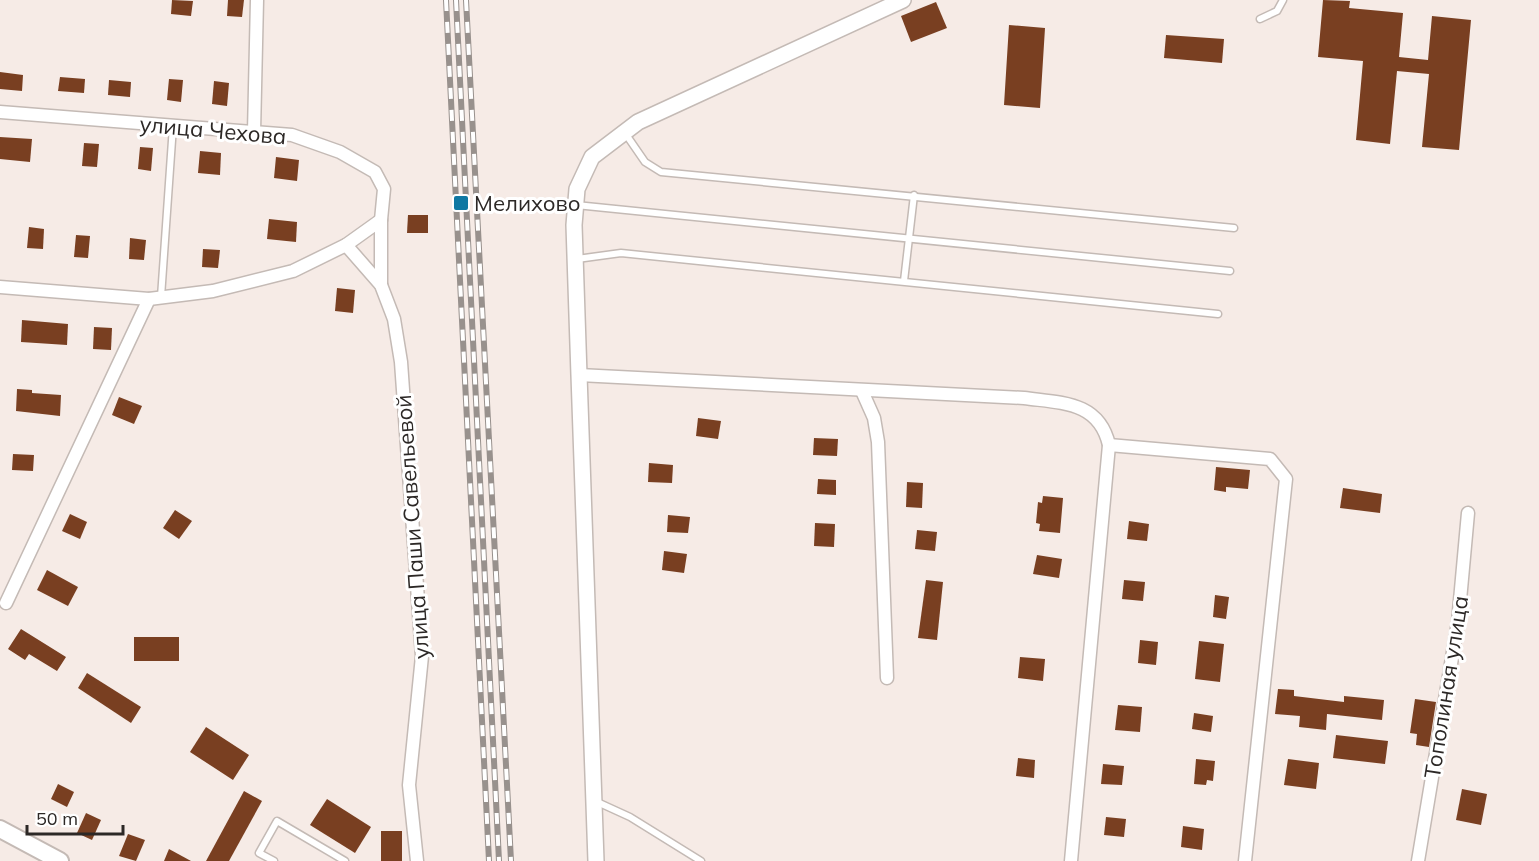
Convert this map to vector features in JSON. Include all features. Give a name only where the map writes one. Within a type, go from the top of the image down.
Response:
[{"type":"main road","points":[[0,829],[60,861]]},
{"type":"street","points":[[254,132],[257,0]]},
{"type":"street","points":[[596,861],[576,259],[575,205],[580,180],[592,158],[638,122],[903,0]]},
{"type":"street","name":"улица Чехова","points":[[0,112],[291,135],[340,152],[363,163],[375,172],[384,189],[381,220],[381,285]]},
{"type":"street","points":[[0,287],[155,298],[213,291],[293,270],[346,245],[381,220]]},
{"type":"street","name":"улица Паши Савельевой","points":[[346,245],[381,285],[394,319],[401,362],[422,656],[409,784],[417,861]]},
{"type":"street","points":[[6,603],[155,298]]},
{"type":"street","points":[[579,375],[1024,398],[1068,404],[1098,418],[1106,430],[1109,445],[1071,861]]},
{"type":"street","points":[[862,391],[874,418],[878,442],[887,678]]},
{"type":"street","points":[[1109,445],[1270,459],[1286,479],[1245,861]]},
{"type":"street","name":"Тополиная улица","points":[[1418,861],[1458,622],[1468,513]]},
{"type":"lane","points":[[1260,19],[1277,11],[1283,0]]},
{"type":"lane","points":[[155,298],[173,126]]},
{"type":"lane","points":[[624,131],[645,162],[661,172],[1234,228]]},
{"type":"lane","points":[[904,281],[914,195]]},
{"type":"lane","points":[[575,205],[1230,271]]},
{"type":"lane","points":[[576,259],[621,253],[1218,314]]},
{"type":"lane","points":[[593,800],[630,817],[701,861]]},
{"type":"lane","points":[[274,861],[259,853],[277,821],[345,861]]},
{"type":"building","points":[[172,0],[193,1],[191,16],[171,14]]},
{"type":"building","points":[[228,0],[244,0],[242,17],[227,16]]},
{"type":"building","points":[[1323,0],[1350,1],[1349,8],[1403,13],[1399,57],[1428,60],[1432,16],[1471,20],[1459,150],[1422,147],[1429,74],[1397,71],[1390,144],[1356,140],[1363,61],[1318,57]]},
{"type":"building","points":[[936,2],[947,28],[911,42],[901,16]]},
{"type":"building","points":[[1009,25],[1045,28],[1040,108],[1004,105]]},
{"type":"building","points":[[1166,35],[1224,39],[1222,63],[1164,58]]},
{"type":"building","points":[[0,72],[23,75],[22,91],[0,89]]},
{"type":"building","points":[[60,77],[85,79],[84,93],[58,91]]},
{"type":"building","points":[[169,79],[183,80],[181,102],[167,100]]},
{"type":"building","points":[[109,80],[131,82],[130,97],[108,95]]},
{"type":"building","points":[[214,81],[229,83],[227,106],[212,104]]},
{"type":"building","points":[[0,137],[32,139],[30,162],[0,159]]},
{"type":"building","points":[[84,143],[99,144],[97,167],[82,166]]},
{"type":"building","points":[[140,147],[153,148],[151,171],[138,169]]},
{"type":"building","points":[[200,151],[221,153],[220,175],[198,173]]},
{"type":"building","points":[[276,157],[299,160],[297,181],[274,178]]},
{"type":"building","points":[[408,215],[428,215],[428,233],[407,233]]},
{"type":"building","points":[[269,219],[297,222],[296,242],[267,239]]},
{"type":"building","points":[[29,227],[44,229],[43,249],[27,248]]},
{"type":"building","points":[[76,235],[90,236],[88,258],[74,257]]},
{"type":"building","points":[[130,238],[146,240],[144,260],[129,259]]},
{"type":"building","points":[[203,249],[220,250],[218,268],[202,267]]},
{"type":"building","points":[[337,288],[355,290],[353,313],[335,311]]},
{"type":"building","points":[[22,320],[68,324],[67,345],[21,342]]},
{"type":"building","points":[[94,327],[112,328],[111,350],[93,349]]},
{"type":"building","points":[[17,389],[32,390],[32,393],[61,395],[60,416],[16,411]]},
{"type":"building","points":[[119,397],[142,406],[134,424],[112,415]]},
{"type":"building","points":[[698,418],[721,421],[718,439],[696,436]]},
{"type":"building","points":[[814,438],[838,439],[837,456],[813,455]]},
{"type":"building","points":[[13,454],[34,455],[33,471],[12,470]]},
{"type":"building","points":[[649,463],[673,465],[672,483],[648,482]]},
{"type":"building","points":[[1216,467],[1250,470],[1248,489],[1226,487],[1226,492],[1214,490]]},
{"type":"building","points":[[818,479],[836,480],[836,495],[817,494]]},
{"type":"building","points":[[907,482],[923,483],[922,508],[906,507]]},
{"type":"building","points":[[1343,488],[1382,494],[1380,513],[1340,508]]},
{"type":"building","points":[[1043,496],[1063,498],[1060,533],[1039,531],[1040,524],[1036,523],[1038,502],[1042,503]]},
{"type":"building","points":[[175,510],[192,521],[179,539],[163,528]]},
{"type":"building","points":[[70,514],[87,522],[80,539],[62,531]]},
{"type":"building","points":[[668,515],[690,517],[688,533],[667,532]]},
{"type":"building","points":[[1129,521],[1149,524],[1147,541],[1127,539]]},
{"type":"building","points":[[815,523],[835,524],[834,547],[814,546]]},
{"type":"building","points":[[917,530],[937,532],[935,551],[915,549]]},
{"type":"building","points":[[664,551],[687,554],[684,573],[662,570]]},
{"type":"building","points":[[1037,555],[1062,559],[1059,578],[1033,574]]},
{"type":"building","points":[[47,570],[78,587],[68,606],[37,590]]},
{"type":"building","points":[[926,580],[943,582],[937,640],[918,638]]},
{"type":"building","points":[[1124,580],[1145,582],[1143,601],[1122,599]]},
{"type":"building","points":[[1215,595],[1229,597],[1226,619],[1213,617]]},
{"type":"building","points":[[21,629],[66,657],[57,671],[29,654],[25,660],[8,649]]},
{"type":"building","points":[[134,637],[179,637],[179,661],[134,661]]},
{"type":"building","points":[[1140,640],[1158,642],[1156,665],[1138,663]]},
{"type":"building","points":[[1199,641],[1224,644],[1220,682],[1195,679]]},
{"type":"building","points":[[1020,657],[1045,659],[1043,681],[1018,678]]},
{"type":"building","points":[[87,673],[141,707],[131,723],[78,688]]},
{"type":"building","points":[[1278,689],[1294,690],[1294,696],[1344,702],[1344,696],[1384,700],[1382,720],[1327,714],[1326,730],[1299,727],[1300,716],[1275,714]]},
{"type":"building","points":[[1415,699],[1436,702],[1429,747],[1416,745],[1417,734],[1410,733]]},
{"type":"building","points":[[1118,705],[1142,707],[1140,732],[1115,730]]},
{"type":"building","points":[[1194,713],[1213,716],[1211,732],[1192,729]]},
{"type":"building","points":[[206,727],[249,755],[233,780],[190,752]]},
{"type":"building","points":[[1336,735],[1388,741],[1385,764],[1333,758]]},
{"type":"building","points":[[1018,758],[1035,760],[1034,778],[1016,776]]},
{"type":"building","points":[[1196,759],[1215,761],[1213,781],[1207,780],[1206,785],[1194,784]]},
{"type":"building","points":[[1288,759],[1319,763],[1316,789],[1284,785]]},
{"type":"building","points":[[1103,764],[1124,766],[1122,785],[1101,784]]},
{"type":"building","points":[[58,784],[74,792],[67,807],[51,799]]},
{"type":"building","points":[[1462,789],[1487,794],[1481,825],[1456,820]]},
{"type":"building","points":[[244,791],[262,801],[229,861],[206,861]]},
{"type":"building","points":[[327,799],[371,827],[355,853],[310,825]]},
{"type":"building","points":[[86,813],[101,820],[92,840],[77,833]]},
{"type":"building","points":[[1106,817],[1126,819],[1124,837],[1104,835]]},
{"type":"building","points":[[1183,826],[1204,829],[1202,850],[1181,847]]},
{"type":"building","points":[[381,831],[402,831],[402,861],[381,861]]},
{"type":"building","points":[[128,834],[145,840],[136,861],[119,856]]},
{"type":"building","points":[[169,849],[191,861],[164,861]]},
{"type":"railway","points":[[446,0],[489,861]]},
{"type":"railway","points":[[456,0],[499,861]]},
{"type":"railway","points":[[466,0],[511,861]]},
{"type":"place","name":"Мелихово","points":[[461,203]]}]
